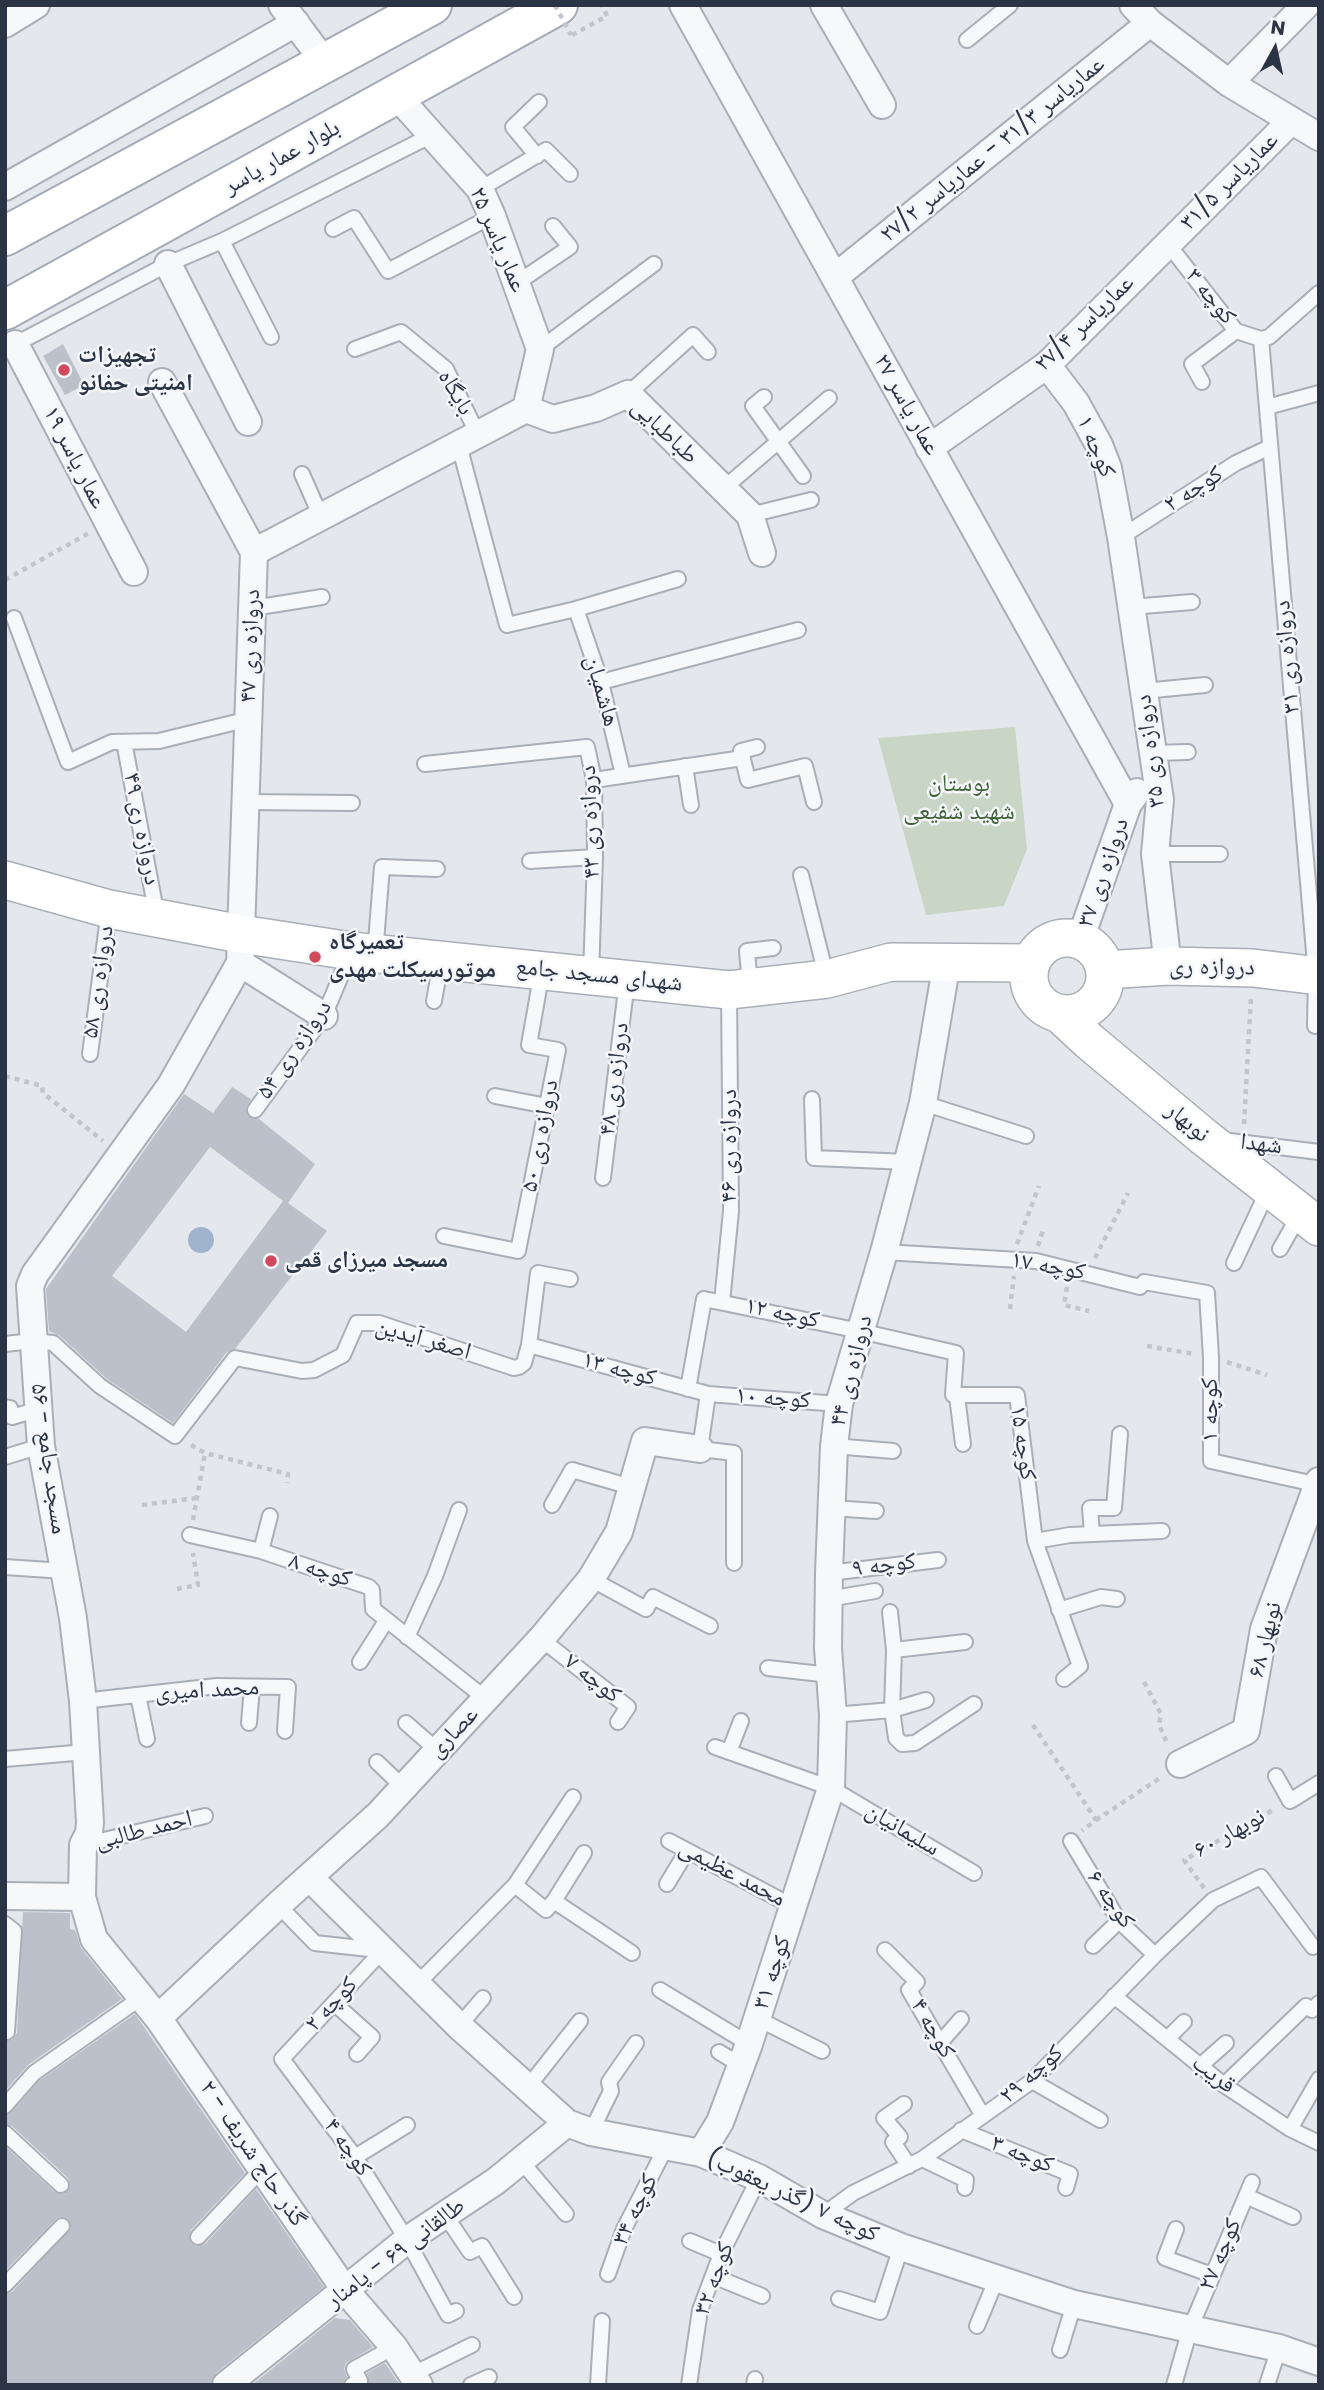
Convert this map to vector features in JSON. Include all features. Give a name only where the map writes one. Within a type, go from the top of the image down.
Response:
[{"type":"main road","points":[[5,236],[432,5]]},
{"type":"main road","name":"بلوار عمار یاسر","points":[[8,334],[396,95],[561,15]]},
{"type":"main road","name":"شهدای مسجد جامع","points":[[5,880],[109,909],[157,917],[241,948],[363,953],[740,990],[827,979],[891,962],[1031,963]]},
{"type":"main road","points":[[1066,938],[1080,940],[1092,947],[1101,958],[1105,970],[1103,988],[1094,1004],[1079,1013],[1060,1014],[1045,1008],[1034,996],[1029,980],[1031,963],[1038,950],[1051,942],[1066,938]]},
{"type":"main road","name":"دروازه ری","points":[[1105,970],[1168,966],[1253,968],[1318,976]]},
{"type":"main road","name":"نوبهار","points":[[1060,1014],[1204,1137],[1310,1219]]},
{"type":"street","points":[[5,23],[36,5]]},
{"type":"street","name":"عمار یاسر ۲۷","points":[[683,5],[1128,804]]},
{"type":"street","points":[[824,5],[882,104]]},
{"type":"street","points":[[1229,83],[1306,5]]},
{"type":"street","points":[[5,187],[289,14],[325,63]]},
{"type":"street","points":[[1142,14],[1229,83],[1319,137]]},
{"type":"street","name":"عماریاسر ۳۱/۳ - عماریاسر ۲۷/۲","points":[[835,277],[1142,14]]},
{"type":"street","name":"عمار یاسر ۲۵","points":[[396,95],[480,189],[540,349]]},
{"type":"street","name":"عماریاسر ۳۱/۵","points":[[1168,244],[1291,121]]},
{"type":"street","name":"عماریاسر ۲۷/۴","points":[[929,447],[1047,365],[1168,244]]},
{"type":"street","points":[[168,264],[248,422]]},
{"type":"street","name":"عمار یاسر ۱۹","points":[[8,334],[134,572]]},
{"type":"street","points":[[254,552],[526,410],[540,349]]},
{"type":"street","name":"کوچه ۱","points":[[1047,365],[1076,403],[1099,445],[1108,468],[1121,537]]},
{"type":"street","name":"دروازه ری ۴۷","points":[[162,382],[254,552],[241,948]]},
{"type":"street","name":"طباطبایی","points":[[526,410],[553,419],[596,408],[628,394],[750,515],[762,553]]},
{"type":"street","name":"دروازه ری ۳۵","points":[[1121,537],[1159,792],[1155,854],[1168,966]]},
{"type":"street","name":"دروازه ری ۳۷","points":[[1080,940],[1128,804],[1143,787],[1154,787],[1159,792]]},
{"type":"street","points":[[241,948],[324,1016]]},
{"type":"street","name":"۵۶ - مسجد جامع","points":[[158,2018],[94,1939],[82,1897],[83,1845],[89,1833],[90,1822],[83,1701],[73,1618],[41,1446],[30,1286],[35,1274],[171,1085],[241,948]]},
{"type":"street","name":"دروازه ری ۴۴","points":[[831,1788],[833,1715],[828,1648],[828,1599],[834,1446],[839,1404],[884,1252],[923,1103],[947,962]]},
{"type":"street","name":"عصاری","points":[[158,2018],[378,1815],[541,1639],[591,1579],[619,1532],[645,1441],[700,1449]]},
{"type":"street","name":"نوبهار ۶۸","points":[[1180,1764],[1246,1731],[1264,1629],[1318,1483]]},
{"type":"street","name":"کوچه ۳۱","points":[[701,2153],[720,2122],[737,2054],[758,2019],[831,1788]]},
{"type":"street","points":[[309,1877],[459,2026],[528,2087],[579,2127]]},
{"type":"street","points":[[6,1896],[82,1897]]},
{"type":"street","name":"۲ - گذر حاج شریف","points":[[158,2018],[345,2291]]},
{"type":"street","name":"کوچه ۷ (گذر یعقوب)","points":[[579,2127],[701,2153],[758,2178],[823,2215],[901,2247],[1074,2304],[1279,2348],[1319,2362]]},
{"type":"street","name":"طالقانی ۶۹ - پامنار","points":[[226,2385],[407,2240],[521,2161],[579,2127]]},
{"type":"street","points":[[345,2291],[394,2347],[416,2379]]},
{"type":"lane","points":[[967,40],[1010,5]]},
{"type":"lane","points":[[537,156],[513,127],[538,102]]},
{"type":"lane","points":[[8,334],[222,241],[432,135]]},
{"type":"lane","points":[[480,189],[546,149],[570,174]]},
{"type":"lane","points":[[333,229],[354,218],[388,271],[492,216]]},
{"type":"lane","points":[[517,283],[570,247],[553,226]]},
{"type":"lane","points":[[222,241],[271,337]]},
{"type":"lane","name":"کوچه ۳","points":[[1168,244],[1236,331],[1261,339]]},
{"type":"lane","points":[[540,349],[654,264]]},
{"type":"lane","points":[[1261,339],[1269,338],[1319,293]]},
{"type":"lane","points":[[1202,382],[1192,364],[1236,331]]},
{"type":"lane","name":"بایگاه","points":[[355,349],[401,332],[446,369],[468,440]]},
{"type":"lane","points":[[628,394],[693,335],[708,352]]},
{"type":"lane","name":"دروازه ری ۳۱","points":[[1261,339],[1318,976],[1315,1026]]},
{"type":"lane","points":[[1267,407],[1319,393]]},
{"type":"lane","points":[[764,397],[753,407],[803,476]]},
{"type":"lane","points":[[723,489],[829,398]]},
{"type":"lane","points":[[468,440],[508,625],[576,609],[678,579]]},
{"type":"lane","name":"کوچه ۲","points":[[1121,537],[1236,463],[1270,447]]},
{"type":"lane","points":[[302,474],[321,517]]},
{"type":"lane","points":[[750,515],[811,500]]},
{"type":"lane","points":[[253,607],[322,597]]},
{"type":"lane","points":[[1131,607],[1192,602]]},
{"type":"lane","name":"هاشمیان","points":[[576,609],[601,682],[623,775]]},
{"type":"lane","points":[[14,618],[68,762],[112,742],[159,741],[249,719]]},
{"type":"lane","points":[[601,682],[797,630]]},
{"type":"lane","points":[[1144,691],[1205,685]]},
{"type":"lane","name":"دروازه ری ۴۹","points":[[124,742],[157,917]]},
{"type":"lane","name":"دروازه ری ۴۳","points":[[425,764],[587,747],[594,780],[595,857],[590,976]]},
{"type":"lane","points":[[757,747],[741,751],[748,780],[805,766],[814,802]]},
{"type":"lane","points":[[1153,754],[1188,752]]},
{"type":"lane","points":[[594,780],[743,758]]},
{"type":"lane","points":[[685,766],[691,805]]},
{"type":"lane","points":[[245,802],[352,803]]},
{"type":"lane","points":[[1155,854],[1220,854]]},
{"type":"lane","points":[[530,862],[595,857]]},
{"type":"lane","name":"دروازه ری ۵۴","points":[[255,1110],[324,1016],[363,953],[383,867],[437,869]]},
{"type":"lane","points":[[801,875],[827,979]]},
{"type":"lane","name":"دروازه ری ۵۸","points":[[90,1054],[109,909]]},
{"type":"lane","name":"دروازه ری ۴۶","points":[[722,1302],[731,1211],[740,990],[747,951],[773,948]]},
{"type":"lane","points":[[434,1001],[442,960]]},
{"type":"lane","name":"دروازه ری ۵۰","points":[[444,1236],[518,1251],[558,1050],[529,1045],[542,970]]},
{"type":"lane","name":"دروازه ری ۴۸","points":[[603,1178],[627,980]]},
{"type":"lane","points":[[495,1096],[547,1106]]},
{"type":"lane","points":[[812,1099],[814,1158],[908,1162]]},
{"type":"lane","points":[[923,1103],[1026,1136]]},
{"type":"lane","name":"شهدا","points":[[1204,1137],[1318,1150]]},
{"type":"lane","points":[[1234,1263],[1269,1187]]},
{"type":"lane","points":[[1280,1249],[1310,1219]]},
{"type":"lane","name":"کوچه ۱۷","points":[[884,1252],[1037,1261],[1140,1287],[1144,1282],[1207,1293]]},
{"type":"lane","points":[[529,1345],[538,1273],[570,1279]]},
{"type":"lane","name":"کوچه ۱","points":[[1207,1293],[1211,1357],[1211,1461],[1318,1483]]},
{"type":"lane","name":"کوچه ۱۲","points":[[688,1389],[704,1299],[860,1331]]},
{"type":"lane","name":"اصغر آیدین","points":[[175,1436],[235,1358],[302,1371],[314,1370],[343,1355],[357,1323],[379,1323],[513,1368],[524,1363],[529,1345]]},
{"type":"lane","points":[[860,1331],[956,1353],[953,1395],[957,1396],[962,1444]]},
{"type":"lane","points":[[5,1345],[33,1341],[53,1343],[100,1386],[175,1436]]},
{"type":"lane","name":"کوچه ۱۳","points":[[529,1345],[708,1394]]},
{"type":"lane","points":[[708,1394],[700,1449],[734,1453],[734,1563]]},
{"type":"lane","name":"کوچه ۱۰","points":[[708,1394],[839,1404]]},
{"type":"lane","name":"کوچه ۱۵","points":[[957,1396],[1017,1395],[1035,1541],[1080,1666],[1064,1679]]},
{"type":"lane","points":[[5,1407],[10,1408],[12,1417],[39,1409]]},
{"type":"lane","points":[[1092,1534],[1090,1508],[1114,1507],[1120,1434]]},
{"type":"lane","points":[[5,1457],[41,1446]]},
{"type":"lane","points":[[834,1446],[893,1451]]},
{"type":"lane","points":[[552,1505],[572,1470],[631,1488]]},
{"type":"lane","points":[[831,1508],[876,1511]]},
{"type":"lane","points":[[407,1637],[435,1576],[459,1510]]},
{"type":"lane","points":[[261,1551],[270,1516]]},
{"type":"lane","points":[[1035,1541],[1070,1535],[1162,1531]]},
{"type":"lane","name":"کوچه ۸","points":[[190,1535],[261,1551],[369,1587],[372,1590],[373,1609],[486,1699]]},
{"type":"lane","name":"کوچه ۹","points":[[829,1573],[938,1560]]},
{"type":"lane","points":[[5,1567],[64,1571]]},
{"type":"lane","points":[[591,1579],[646,1609],[653,1597],[710,1626]]},
{"type":"lane","points":[[828,1599],[875,1591]]},
{"type":"lane","points":[[1059,1610],[1101,1597],[1117,1598]]},
{"type":"lane","points":[[890,1612],[894,1650],[892,1710],[896,1738],[902,1744],[915,1743],[974,1704]]},
{"type":"lane","points":[[360,1662],[386,1621]]},
{"type":"lane","name":"کوچه ۷","points":[[541,1639],[628,1707],[618,1722]]},
{"type":"lane","points":[[894,1650],[965,1642]]},
{"type":"lane","points":[[768,1668],[830,1675]]},
{"type":"lane","name":"محمد امیری","points":[[83,1701],[217,1686],[288,1687],[285,1731]]},
{"type":"lane","points":[[249,1723],[252,1687]]},
{"type":"lane","points":[[138,1695],[147,1739]]},
{"type":"lane","points":[[833,1715],[892,1710],[926,1700]]},
{"type":"lane","points":[[741,1721],[722,1750],[831,1788]]},
{"type":"lane","points":[[406,1723],[437,1750]]},
{"type":"lane","points":[[5,1759],[86,1752]]},
{"type":"lane","points":[[377,1762],[402,1787]]},
{"type":"lane","points":[[1276,1776],[1290,1801]]},
{"type":"lane","name":"نوبهار ۶۰","points":[[1290,1801],[1319,1783]]},
{"type":"lane","name":"سلیمانیان","points":[[831,1788],[974,1873]]},
{"type":"lane","points":[[418,1983],[515,1885],[573,1797]]},
{"type":"lane","name":"احمد طالبی","points":[[83,1845],[205,1816]]},
{"type":"lane","name":"محمد عظیمی","points":[[669,1841],[794,1907]]},
{"type":"lane","name":"کوچه ۶","points":[[1071,1841],[1119,1921],[1155,1955]]},
{"type":"lane","points":[[667,1884],[687,1851]]},
{"type":"lane","points":[[515,1885],[546,1910],[584,1853]]},
{"type":"lane","points":[[1213,1900],[1261,1877],[1313,1947]]},
{"type":"lane","name":"کوچه ۲۹","points":[[823,2215],[853,2193],[916,2162],[1032,2081],[1155,1955],[1213,1900]]},
{"type":"lane","points":[[554,1901],[632,1953]]},
{"type":"lane","points":[[278,1905],[315,1943],[383,1950]]},
{"type":"lane","points":[[1093,1946],[1119,1921]]},
{"type":"lane","points":[[5,1923],[14,1931],[7,2032]]},
{"type":"lane","name":"کوچه ۲","points":[[282,2059],[383,1950]]},
{"type":"lane","name":"کوچه ۴","points":[[885,1950],[917,1982],[909,1990],[983,2116]]},
{"type":"lane","points":[[660,1990],[737,2054]]},
{"type":"lane","name":"قریب","points":[[1114,1996],[1224,2085],[1290,2129],[1319,2143]]},
{"type":"lane","points":[[5,2106],[34,2073],[142,1997]]},
{"type":"lane","points":[[459,2026],[483,1998]]},
{"type":"lane","points":[[334,2003],[372,2037],[357,2054]]},
{"type":"lane","points":[[1224,2085],[1306,2006],[1317,2010]]},
{"type":"lane","points":[[758,2019],[822,2051]]},
{"type":"lane","points":[[940,2043],[961,2019]]},
{"type":"lane","points":[[528,2087],[580,2021]]},
{"type":"lane","points":[[1167,2039],[1184,2022]]},
{"type":"lane","points":[[579,2127],[611,2091],[609,2082],[636,2043]]},
{"type":"lane","points":[[1200,2066],[1226,2043]]},
{"type":"lane","name":"کوچه ۴","points":[[282,2059],[355,2157],[407,2240]]},
{"type":"lane","points":[[1290,2129],[1319,2079]]},
{"type":"lane","points":[[1032,2081],[1100,2120]]},
{"type":"lane","points":[[904,2104],[884,2118],[900,2137],[893,2142],[916,2162],[967,2180],[965,2188]]},
{"type":"lane","points":[[355,2157],[407,2125]]},
{"type":"lane","name":"کوچه ۳","points":[[961,2130],[1070,2174],[1066,2188]]},
{"type":"lane","points":[[5,2133],[61,2185]]},
{"type":"lane","name":"کوچه ۳۴","points":[[608,2274],[624,2229],[666,2147]]},
{"type":"lane","points":[[521,2161],[566,2214]]},
{"type":"lane","points":[[198,2237],[262,2169]]},
{"type":"lane","name":"کوچه ۳۲","points":[[689,2385],[700,2310],[721,2254],[758,2178]]},
{"type":"lane","name":"کوچه ۲۷","points":[[1174,2385],[1190,2329],[1252,2182]]},
{"type":"lane","points":[[1246,2196],[1293,2217]]},
{"type":"lane","points":[[445,2215],[470,2252],[482,2246],[514,2297]]},
{"type":"lane","points":[[5,2285],[62,2226]]},
{"type":"lane","points":[[1176,2229],[1165,2258],[1212,2275]]},
{"type":"lane","points":[[407,2240],[448,2315],[456,2311]]},
{"type":"lane","points":[[690,2241],[721,2254]]},
{"type":"lane","points":[[839,2299],[880,2312],[901,2247]]},
{"type":"lane","points":[[713,2276],[762,2296]]},
{"type":"lane","points":[[977,2326],[997,2278]]},
{"type":"lane","points":[[1060,2350],[1074,2304]]},
{"type":"lane","points":[[598,2385],[602,2321]]},
{"type":"lane","points":[[416,2379],[472,2345]]},
{"type":"lane","points":[[352,2385],[360,2381],[354,2369],[394,2347]]},
{"type":"lane","points":[[1267,2385],[1279,2348]]},
{"type":"lane","points":[[471,2385],[489,2378]]},
{"type":"path","points":[[561,15],[607,16],[602,5]]},
{"type":"path","points":[[5,580],[108,523]]},
{"type":"path","points":[[1243,1143],[1253,968]]},
{"type":"path","points":[[5,1076],[42,1086],[43,1093],[120,1155]]},
{"type":"path","points":[[1010,1310],[1014,1251],[1039,1186]]},
{"type":"path","points":[[1088,1274],[1128,1194]]},
{"type":"path","points":[[1071,1270],[1064,1305],[1089,1311]]},
{"type":"path","points":[[1147,1346],[1211,1357],[1267,1375]]},
{"type":"path","points":[[175,1436],[205,1452],[288,1474],[287,1483]]},
{"type":"path","points":[[142,1505],[197,1498]]},
{"type":"path","points":[[1071,1841],[1096,1820],[1180,1764],[1159,1725],[1161,1714],[1144,1682]]},
{"type":"path","points":[[1033,1725],[1096,1820]]},
{"type":"path","name":"نوبهار ۶۰","points":[[1213,1900],[1184,1860],[1290,1801]]},
{"type":"green space","name":"بوستان شهید شفیعی","points":[[1015,727],[1027,849],[1004,906],[926,915],[878,738]]},
{"type":"water","points":[[201,1227],[210,1231],[214,1240],[210,1249],[201,1253],[192,1249],[188,1240],[192,1231]]},
{"type":"building","name":"تجهیزات امنیتی حفانو","points":[[63,344],[84,385],[65,395],[43,356]]},
{"type":"building","name":"مسجد میرزای قمی","points":[[232,1087],[251,1099],[246,1108],[249,1117],[259,1119],[315,1164],[288,1203],[327,1231],[235,1349],[227,1352],[173,1423],[107,1379],[60,1336],[49,1331],[46,1289],[184,1094],[213,1113]],"holes":[[[210,1147],[283,1201],[186,1332],[112,1276]]]},
{"type":"building","points":[[23,1912],[70,1913],[70,1929],[75,1930],[81,1948],[122,1999],[28,2065],[5,2091],[5,2041],[12,2040],[17,2033]]},
{"type":"building","points":[[135,2014],[245,2173],[191,2230],[191,2243],[196,2246],[205,2244],[256,2189],[324,2287],[216,2373],[211,2385],[5,2385],[5,2294],[12,2292],[71,2228],[68,2219],[56,2219],[5,2271],[5,2146],[55,2192],[64,2194],[70,2186],[68,2178],[12,2126],[5,2124],[5,2115],[12,2112],[40,2080]]},
{"type":"building","points":[[335,2318],[350,2320],[373,2347],[346,2363],[344,2369],[347,2377],[342,2385],[252,2385]]},
{"type":"building","points":[[385,2363],[400,2385],[369,2385],[367,2373]]},
{"type":"place","name":"تجهیزات امنیتی حفانو","points":[[64,370]]},
{"type":"place","name":"تعمیرگاه موتورسیکلت مهدی","points":[[315,957]]},
{"type":"place","name":"مسجد میرزای قمی","points":[[271,1261]]}]
